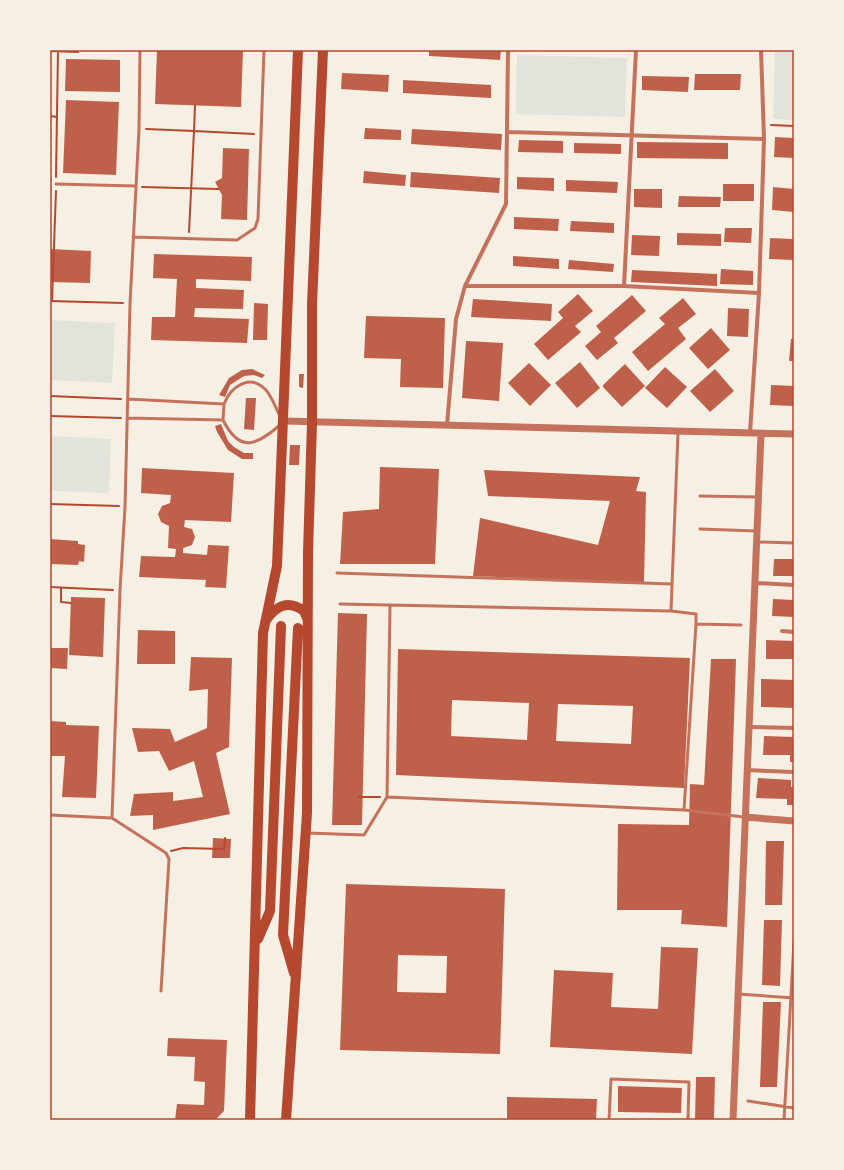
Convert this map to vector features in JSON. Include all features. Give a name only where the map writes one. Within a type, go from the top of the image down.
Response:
[{"type":"main road","points":[[250,1120],[265,621],[277,566],[298,50]]},
{"type":"main road","points":[[286,1120],[306,833],[308,552],[312,423],[313,281],[323,50]]},
{"type":"main road","points":[[265,621],[277,607],[286,604],[298,607],[304,611],[308,620]]},
{"type":"main road","points":[[256,944],[270,911],[281,626]]},
{"type":"main road","points":[[296,978],[283,935],[298,628]]},
{"type":"street","points":[[447,425],[456,319],[465,286],[506,204],[508,50]]},
{"type":"street","points":[[624,286],[633,136],[636,50]]},
{"type":"street","points":[[750,434],[759,292],[764,139],[761,50]]},
{"type":"street","points":[[508,132],[764,139]]},
{"type":"street","points":[[465,286],[624,286],[759,292]]},
{"type":"street","points":[[284,421],[678,433],[794,434]]},
{"type":"street","points":[[734,1120],[745,817],[762,434]]},
{"type":"street","points":[[755,583],[794,585]]},
{"type":"street","points":[[782,631],[794,632]]},
{"type":"street","points":[[749,727],[794,728]]},
{"type":"street","points":[[747,770],[794,772]]},
{"type":"street","points":[[745,817],[794,821]]},
{"type":"lane","points":[[112,818],[120,590],[125,507],[130,304],[139,129],[140,50]]},
{"type":"lane","points":[[133,237],[237,240],[255,228],[258,219],[264,50]]},
{"type":"lane","points":[[56,184],[135,186]]},
{"type":"lane","points":[[246,382],[257,383],[266,390],[284,421],[266,437],[256,442],[246,443],[236,437],[223,420],[224,404],[227,397],[236,387],[246,382]]},
{"type":"lane","points":[[128,399],[224,404]]},
{"type":"lane","points":[[127,418],[223,420]]},
{"type":"lane","points":[[671,611],[678,433]]},
{"type":"lane","points":[[700,496],[759,497]]},
{"type":"lane","points":[[700,529],[757,531]]},
{"type":"lane","points":[[757,542],[794,543]]},
{"type":"lane","points":[[337,573],[672,584]]},
{"type":"lane","points":[[340,604],[671,611],[696,614],[684,810]]},
{"type":"lane","points":[[306,833],[364,835],[387,797],[390,606]]},
{"type":"lane","points":[[696,624],[741,625]]},
{"type":"lane","points":[[387,797],[684,810],[745,817]]},
{"type":"lane","points":[[50,815],[112,818],[166,852],[169,859],[161,991]]},
{"type":"lane","points":[[784,1120],[793,998],[794,942]]},
{"type":"lane","points":[[738,994],[793,998]]},
{"type":"lane","points":[[609,1120],[612,1079],[689,1082],[688,1120]]},
{"type":"lane","points":[[748,1101],[794,1108]]},
{"type":"path","points":[[58,51],[56,184],[51,301],[130,304]]},
{"type":"path","points":[[50,52],[78,52]]},
{"type":"path","points":[[189,239],[195,105]]},
{"type":"path","points":[[50,116],[57,117]]},
{"type":"path","points":[[763,125],[794,126]]},
{"type":"path","points":[[139,129],[261,134]]},
{"type":"path","points":[[135,186],[218,189]]},
{"type":"path","points":[[50,396],[128,399]]},
{"type":"path","points":[[50,416],[127,418]]},
{"type":"path","points":[[50,504],[125,507]]},
{"type":"path","points":[[50,587],[120,590]]},
{"type":"path","points":[[61,588],[60,602],[71,603]]},
{"type":"path","points":[[359,797],[387,797]]},
{"type":"path","points":[[166,852],[183,848],[224,849],[225,838]]},
{"type":"shaded area","points":[[775,50],[794,50],[794,120],[773,119]]},
{"type":"shaded area","points":[[517,55],[627,58],[625,117],[516,114]]},
{"type":"shaded area","points":[[50,320],[115,323],[112,383],[50,380]]},
{"type":"shaded area","points":[[50,436],[111,439],[109,493],[50,491]]},
{"type":"building","points":[[157,50],[243,50],[241,107],[155,104]]},
{"type":"building","points":[[429,50],[501,50],[500,60],[429,56]]},
{"type":"building","points":[[66,59],[120,60],[120,92],[65,91]]},
{"type":"building","points":[[342,73],[389,75],[388,92],[341,89]]},
{"type":"building","points":[[695,74],[741,74],[740,90],[694,90]]},
{"type":"building","points":[[642,76],[689,77],[688,92],[642,90]]},
{"type":"building","points":[[403,80],[491,85],[491,98],[403,93]]},
{"type":"building","points":[[66,100],[119,102],[116,175],[63,173]]},
{"type":"building","points":[[365,128],[401,130],[401,140],[364,139]]},
{"type":"building","points":[[412,129],[502,134],[501,150],[411,144]]},
{"type":"building","points":[[775,137],[794,138],[794,158],[774,157]]},
{"type":"building","points":[[519,140],[563,141],[563,153],[518,152]]},
{"type":"building","points":[[637,142],[728,143],[728,159],[637,158]]},
{"type":"building","points":[[574,143],[621,144],[621,154],[574,153]]},
{"type":"building","points":[[223,148],[249,149],[247,220],[221,219],[222,195],[215,182],[222,178]]},
{"type":"building","points":[[364,171],[406,175],[405,186],[363,183]]},
{"type":"building","points":[[411,172],[500,178],[499,193],[410,187]]},
{"type":"building","points":[[517,177],[554,178],[554,191],[517,189]]},
{"type":"building","points":[[566,180],[618,182],[617,193],[566,191]]},
{"type":"building","points":[[723,184],[754,184],[754,201],[723,201]]},
{"type":"building","points":[[773,187],[794,189],[794,212],[772,210]]},
{"type":"building","points":[[634,189],[662,189],[662,208],[634,207]]},
{"type":"building","points":[[679,196],[721,197],[720,207],[678,207]]},
{"type":"building","points":[[514,217],[559,219],[558,231],[514,229]]},
{"type":"building","points":[[571,221],[614,223],[614,233],[570,231]]},
{"type":"building","points":[[725,228],[752,228],[751,243],[724,242]]},
{"type":"building","points":[[677,233],[721,234],[721,246],[677,245]]},
{"type":"building","points":[[632,235],[660,236],[659,256],[631,255]]},
{"type":"building","points":[[770,238],[794,239],[794,260],[769,259]]},
{"type":"building","points":[[50,249],[91,251],[90,283],[50,282]]},
{"type":"building","points":[[154,254],[252,257],[251,281],[196,279],[196,288],[244,290],[243,309],[195,308],[194,317],[249,319],[247,343],[151,340],[152,317],[175,317],[177,279],[153,278]]},
{"type":"building","points":[[513,256],[559,259],[559,269],[513,266]]},
{"type":"building","points":[[569,260],[614,264],[613,272],[568,269]]},
{"type":"building","points":[[721,269],[753,271],[753,285],[720,284]]},
{"type":"building","points":[[632,270],[717,274],[717,286],[631,282]]},
{"type":"building","points":[[578,294],[593,311],[575,326],[581,332],[548,360],[534,344],[563,318],[558,312]]},
{"type":"building","points":[[632,295],[646,311],[614,338],[618,343],[597,360],[585,346],[601,332],[596,326]]},
{"type":"building","points":[[683,298],[696,314],[678,328],[686,339],[648,371],[632,352],[665,324],[659,318]]},
{"type":"building","points":[[473,299],[552,304],[551,321],[471,317]]},
{"type":"building","points":[[254,303],[268,304],[267,340],[253,340]]},
{"type":"building","points":[[728,308],[749,309],[748,337],[727,336]]},
{"type":"building","points":[[366,316],[445,318],[443,388],[400,387],[401,359],[364,358]]},
{"type":"building","points":[[711,328],[730,350],[708,369],[689,348]]},
{"type":"building","points":[[791,339],[794,339],[794,361],[789,361]]},
{"type":"building","points":[[466,341],[503,343],[499,401],[462,398]]},
{"type":"building","points":[[580,362],[600,388],[577,408],[555,383]]},
{"type":"building","points":[[529,363],[551,385],[530,406],[508,383]]},
{"type":"building","points":[[625,364],[645,386],[622,407],[603,387],[603,385]]},
{"type":"building","points":[[665,367],[687,387],[667,408],[645,388]]},
{"type":"building","points":[[252,369],[265,375],[262,378],[254,375],[244,376],[230,385],[225,397],[219,395],[229,378],[242,370]]},
{"type":"building","points":[[715,369],[734,391],[710,412],[690,391]]},
{"type":"building","points":[[299,374],[304,374],[303,388],[299,387]]},
{"type":"building","points":[[771,385],[794,386],[794,406],[770,405]]},
{"type":"building","points":[[246,398],[256,398],[254,430],[244,429]]},
{"type":"building","points":[[221,424],[228,441],[244,453],[253,453],[253,459],[242,459],[228,450],[215,426]]},
{"type":"building","points":[[290,445],[300,445],[299,465],[289,465]]},
{"type":"building","points":[[380,467],[439,469],[435,564],[340,564],[343,512],[379,509]]},
{"type":"building","points":[[142,468],[234,473],[231,522],[185,520],[184,527],[192,529],[195,537],[192,545],[183,548],[183,553],[207,555],[208,545],[229,546],[226,588],[205,587],[206,580],[139,577],[141,556],[175,557],[176,549],[168,548],[169,526],[161,522],[158,514],[162,506],[170,503],[171,495],[141,493]]},
{"type":"building","points":[[484,470],[640,477],[636,491],[646,492],[644,583],[473,576],[480,518],[598,545],[610,501],[488,496]]},
{"type":"building","points":[[50,539],[78,541],[78,544],[85,545],[84,562],[79,561],[78,565],[50,564]]},
{"type":"building","points":[[774,559],[794,559],[794,576],[773,576]]},
{"type":"building","points":[[71,597],[105,598],[103,657],[69,655]]},
{"type":"building","points":[[773,599],[794,600],[794,617],[772,616]]},
{"type":"building","points":[[338,613],[367,614],[362,825],[332,825]]},
{"type":"building","points":[[138,630],[175,631],[175,664],[137,664]]},
{"type":"building","points":[[766,640],[794,641],[794,659],[766,659]]},
{"type":"building","points":[[50,648],[68,648],[67,669],[50,668]]},
{"type":"building","points":[[398,649],[690,658],[684,788],[396,775]],"holes":[[[452,700],[529,703],[527,740],[451,736]],[[558,704],[633,706],[631,744],[556,741]]]},
{"type":"building","points":[[191,657],[232,658],[229,747],[216,753],[230,814],[153,830],[153,815],[130,816],[134,794],[173,792],[173,801],[203,797],[194,761],[169,771],[159,751],[138,752],[132,728],[170,729],[175,742],[207,728],[208,689],[189,691]]},
{"type":"building","points":[[711,659],[736,659],[727,927],[681,924],[682,910],[617,910],[618,824],[689,825],[690,784],[704,785]]},
{"type":"building","points":[[761,679],[794,680],[794,708],[761,707]]},
{"type":"building","points":[[50,721],[66,722],[66,725],[99,726],[96,798],[62,797],[65,756],[50,756]]},
{"type":"building","points":[[764,736],[794,737],[794,762],[790,762],[790,755],[763,755]]},
{"type":"building","points":[[758,778],[791,780],[791,787],[794,787],[794,805],[787,805],[787,799],[756,798]]},
{"type":"building","points":[[213,838],[231,839],[230,858],[212,858]]},
{"type":"building","points":[[766,841],[784,841],[782,905],[765,905]]},
{"type":"building","points":[[346,884],[505,889],[500,1054],[340,1050]],"holes":[[[398,955],[447,956],[446,993],[397,992]]]},
{"type":"building","points":[[764,920],[782,920],[780,986],[762,985]]},
{"type":"building","points":[[661,947],[698,948],[692,1054],[550,1047],[554,970],[613,973],[611,1007],[658,1009]]},
{"type":"building","points":[[763,1002],[781,1002],[777,1087],[760,1087]]},
{"type":"building","points":[[168,1038],[227,1040],[224,1111],[215,1120],[175,1120],[177,1104],[204,1105],[205,1082],[194,1081],[195,1057],[167,1056]]},
{"type":"building","points":[[696,1077],[715,1077],[714,1120],[695,1120]]},
{"type":"building","points":[[618,1086],[682,1088],[681,1113],[618,1112]]},
{"type":"building","points":[[507,1097],[597,1099],[596,1120],[507,1120]]}]
